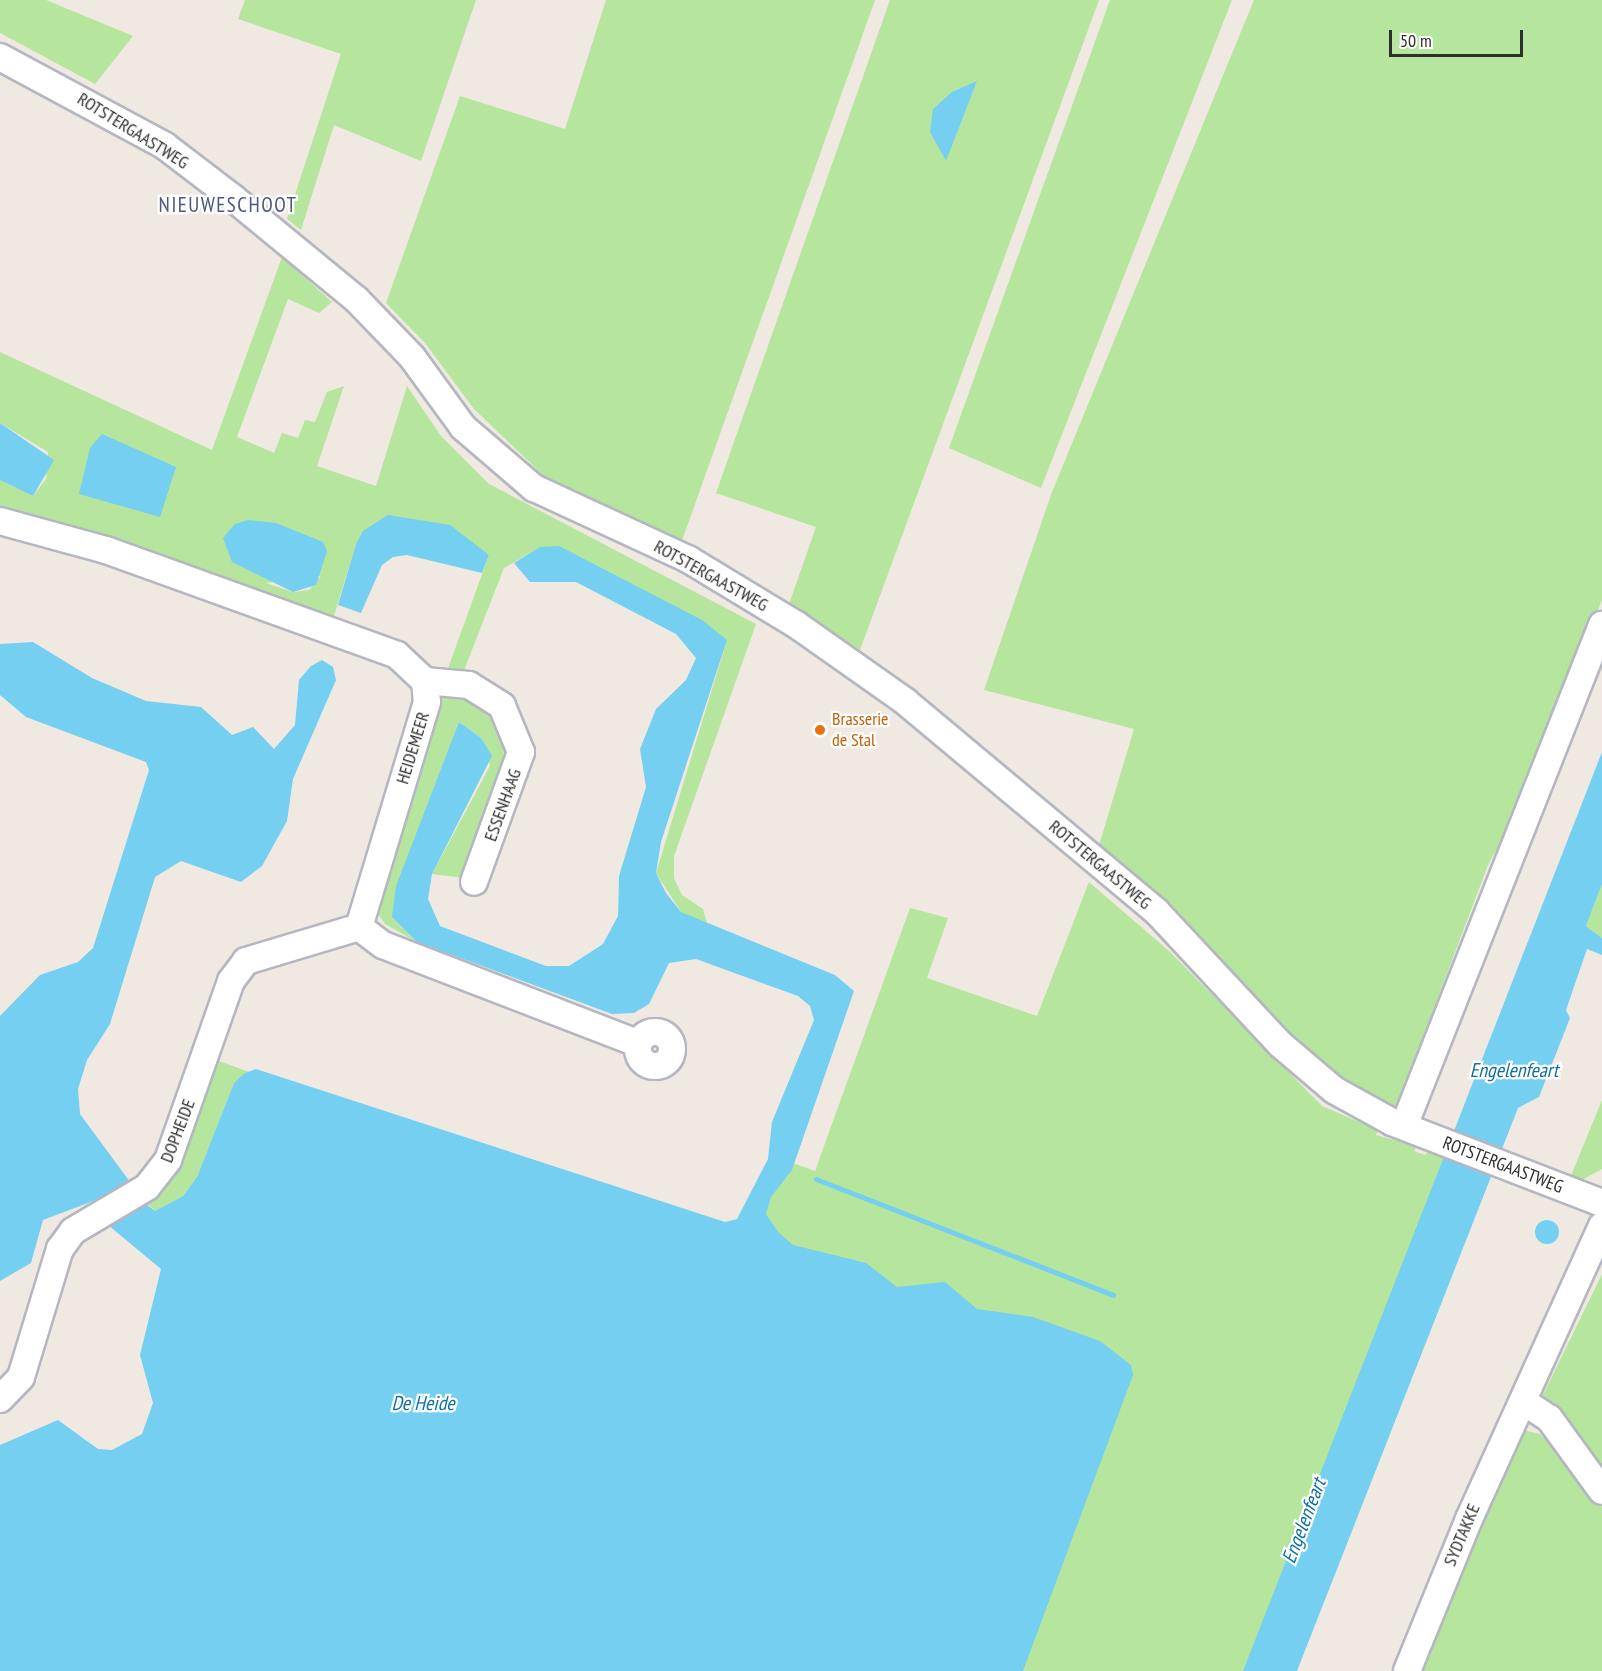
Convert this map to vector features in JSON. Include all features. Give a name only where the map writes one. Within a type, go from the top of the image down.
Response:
[{"type":"street","name":"ROTSTERGAASTWEG","points":[[0,57],[165,146],[233,198],[356,299],[412,357],[464,427],[534,488],[688,559],[797,625],[906,702],[1156,911],[1302,1065],[1362,1108],[1439,1141],[1602,1203]]},
{"type":"street","points":[[0,521],[106,550],[388,652],[425,681]]},
{"type":"street","points":[[1404,1126],[1602,625]]},
{"type":"street","name":"ESSENHAAG","points":[[425,681],[469,685],[502,706],[521,752],[474,882]]},
{"type":"street","name":"HEIDEMEER","points":[[359,927],[427,702],[425,681]]},
{"type":"street","points":[[359,927],[383,945],[639,1044]]},
{"type":"street","name":"DOPHEIDE","points":[[0,1399],[21,1377],[60,1249],[92,1218],[147,1187],[168,1160],[231,981],[246,961],[359,927]]},
{"type":"street","name":"SYDTAKKE","points":[[1407,1671],[1602,1226]]},
{"type":"street","points":[[1524,1402],[1549,1418],[1602,1491]]},
{"type":"green space","points":[[0,0],[46,0],[133,36],[95,84],[0,33]]},
{"type":"green space","points":[[245,0],[476,0],[421,161],[334,125],[301,230],[287,219],[341,54],[238,19]]},
{"type":"green space","points":[[606,0],[875,0],[680,546],[547,479],[474,409],[425,343],[386,303],[460,96],[565,129]]},
{"type":"green space","points":[[890,0],[1099,0],[860,650],[789,604],[816,527],[716,493]]},
{"type":"green space","points":[[1110,0],[1232,0],[1041,488],[949,448]]},
{"type":"green space","points":[[1254,0],[1602,0],[1602,600],[1517,812],[1488,865],[1396,1109],[1337,1080],[1270,1021],[1217,954],[1097,852],[1134,729],[984,690],[1052,492]]},
{"type":"green space","points":[[282,257],[332,302],[319,313],[288,299],[237,437],[274,453],[282,433],[298,438],[305,420],[315,422],[327,392],[344,386],[317,466],[376,486],[407,386],[441,436],[489,484],[756,624],[674,856],[674,878],[682,895],[703,909],[708,926],[681,912],[656,873],[727,640],[540,547],[504,568],[461,678],[446,674],[489,555],[356,544],[333,619],[0,514],[0,480],[33,496],[46,479],[48,452],[0,423],[0,352],[212,450]],"holes":[[[321,576],[309,590],[293,592],[266,583]]]},
{"type":"green space","points":[[440,690],[481,707],[496,721],[504,742],[503,772],[464,878],[432,874],[490,766],[481,738],[459,722],[392,917],[417,942],[385,924],[373,907]]},
{"type":"green space","points":[[1089,882],[1169,951],[1322,1106],[1378,1130],[1376,1135],[1417,1146],[1414,1151],[1425,1155],[1429,1151],[1444,1157],[1247,1671],[349,1671],[745,1239],[785,1160],[815,1171],[910,908],[948,918],[927,978],[1037,1016]]},
{"type":"green space","points":[[1602,884],[1602,938],[1586,926]]},
{"type":"green space","points":[[211,1058],[249,1072],[234,1083],[197,1177],[183,1196],[155,1211],[146,1202]]},
{"type":"green space","points":[[1602,1100],[1602,1169],[1582,1180],[1570,1178]]},
{"type":"green space","points":[[1602,1274],[1602,1477],[1542,1397]]},
{"type":"green space","points":[[1523,1430],[1540,1434],[1602,1499],[1602,1671],[1417,1671],[1504,1462]]},
{"type":"water","points":[[977,81],[946,161],[930,132],[933,109],[952,92]]},
{"type":"water","points":[[0,423],[54,460],[33,496],[0,480]]},
{"type":"water","points":[[102,434],[176,467],[160,517],[79,494],[90,448]]},
{"type":"water","points":[[388,515],[450,525],[489,555],[482,573],[407,555],[393,557],[382,565],[361,613],[338,605],[356,544],[363,531]]},
{"type":"water","points":[[248,520],[276,523],[323,542],[327,551],[316,585],[293,592],[232,562],[223,538],[235,524]]},
{"type":"water","name":"De Heide","points":[[559,546],[702,620],[727,640],[661,842],[656,873],[666,893],[681,912],[835,975],[854,991],[792,1170],[771,1197],[766,1214],[778,1232],[793,1245],[866,1263],[897,1287],[945,1282],[977,1309],[1033,1317],[1100,1341],[1131,1365],[1133,1375],[1023,1671],[0,1671],[0,1445],[58,1420],[98,1449],[112,1450],[142,1434],[153,1403],[140,1355],[161,1269],[108,1225],[146,1204],[155,1211],[183,1196],[197,1177],[234,1083],[245,1073],[256,1069],[725,1222],[737,1219],[768,1159],[772,1122],[814,1020],[810,1006],[798,996],[696,959],[669,963],[649,1004],[634,1013],[612,1014],[417,942],[392,917],[396,886],[459,722],[481,738],[492,756],[432,874],[428,899],[440,926],[546,966],[569,966],[603,944],[618,916],[619,876],[646,787],[640,749],[656,709],[686,680],[696,658],[676,634],[576,582],[530,582],[514,563],[540,547]]},
{"type":"water","points":[[33,642],[92,678],[146,701],[201,707],[232,735],[253,727],[274,749],[295,725],[299,680],[311,666],[322,660],[333,667],[336,680],[293,779],[287,821],[262,866],[241,882],[181,861],[155,877],[110,1024],[87,1060],[78,1089],[80,1114],[133,1186],[43,1220],[31,1263],[0,1281],[0,1016],[40,975],[78,962],[93,948],[149,770],[146,762],[26,717],[0,695],[0,644]]},
{"type":"water","name":"Engelenfeart","points":[[1602,752],[1602,884],[1586,926],[1602,938],[1602,955],[1587,949],[1566,1010],[1570,1018],[1539,1097],[1518,1108],[1297,1671],[1243,1671]]},
{"type":"water","points":[[1547,1220],[1552,1221],[1558,1227],[1558,1237],[1552,1243],[1547,1244],[1542,1243],[1536,1237],[1535,1232],[1536,1227],[1542,1221]]},
{"type":"waterway","points":[[816,1179],[1113,1295]]},
{"type":"place","name":"Brasserie de Stal","points":[[820,730]]},
{"type":"district","name":"NIEUWESCHOOT","points":[[228,205]]}]
